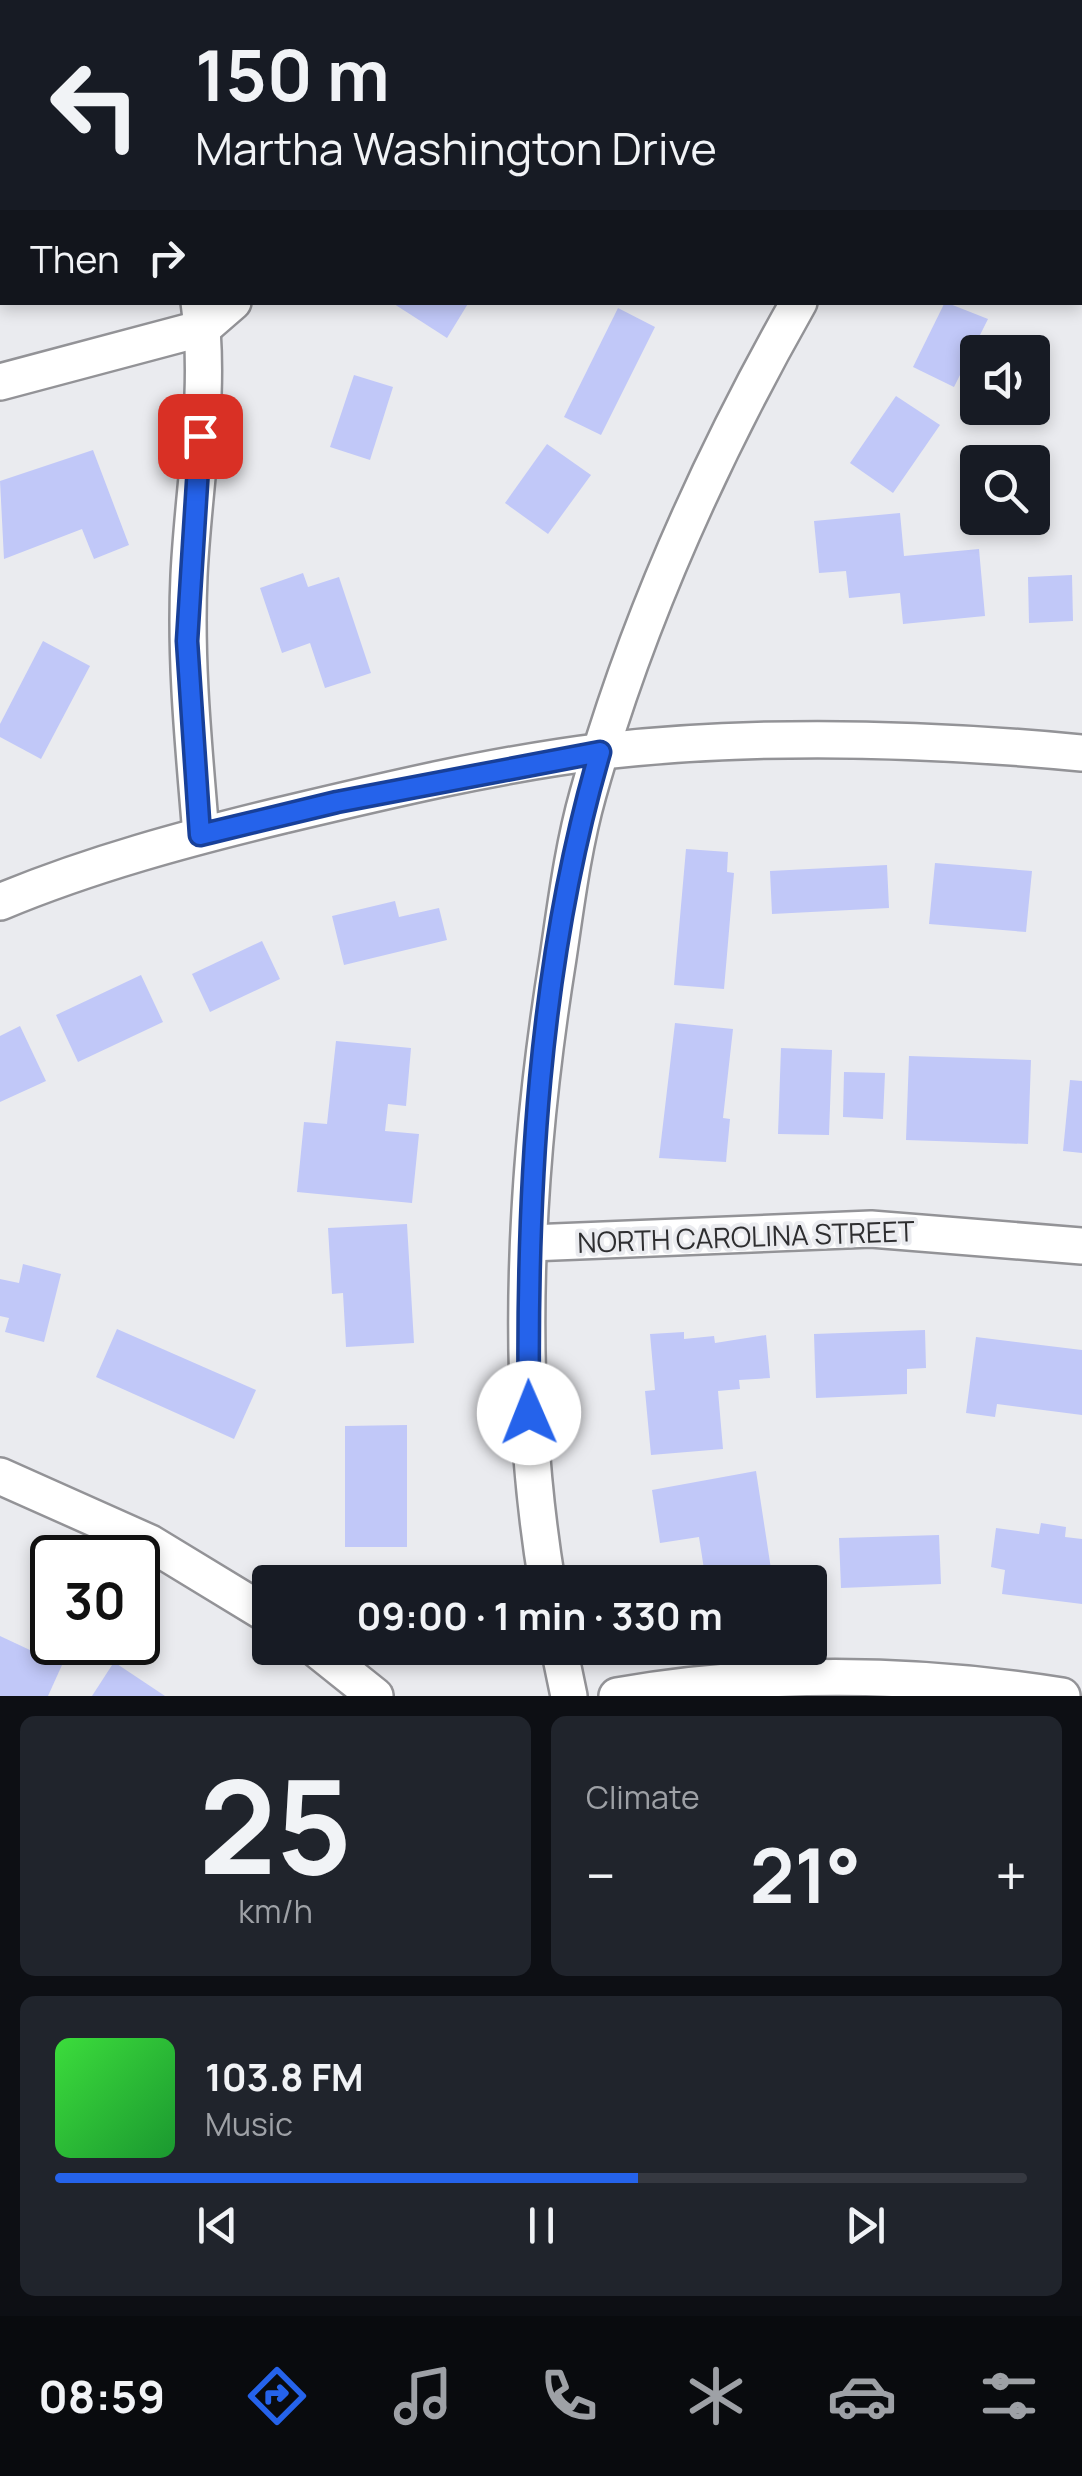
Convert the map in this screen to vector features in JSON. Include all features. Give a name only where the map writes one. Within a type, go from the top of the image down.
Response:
[{"type":"street","points":[[0,382],[225,305]]},
{"type":"street","points":[[545,1565],[532,1458],[530,1243],[547,1024],[580,831],[600,752],[708,472],[797,305]]},
{"type":"street","points":[[200,315],[187,641],[200,835]]},
{"type":"street","points":[[0,902],[200,835],[337,802],[600,752],[717,742],[864,741],[1082,753]]},
{"type":"street","name":"NORTH CAROLINA STREET","points":[[530,1243],[871,1229],[1082,1246]]},
{"type":"street","points":[[0,1476],[150,1542],[252,1605]]},
{"type":"street","points":[[336,1665],[375,1696]]},
{"type":"street","points":[[562,1665],[568,1696]]},
{"type":"street","points":[[617,1696],[715,1680],[846,1675],[973,1682],[1062,1696]]},
{"type":"building","points":[[396,305],[467,305],[447,338]]},
{"type":"building","points":[[944,305],[988,319],[980,335],[960,335],[960,375],[954,387],[913,367]]},
{"type":"building","points":[[618,308],[655,327],[601,435],[564,417]]},
{"type":"building","points":[[354,375],[393,387],[370,460],[330,447]]},
{"type":"building","points":[[896,396],[940,425],[893,493],[850,463]]},
{"type":"building","points":[[547,444],[591,475],[548,534],[505,503]]},
{"type":"building","points":[[93,450],[129,545],[94,559],[82,529],[4,559],[0,481]]},
{"type":"building","points":[[900,513],[904,556],[979,549],[985,616],[903,624],[900,593],[849,598],[846,571],[819,573],[814,521]]},
{"type":"building","points":[[303,573],[308,587],[339,577],[371,673],[325,688],[310,643],[282,653],[260,588]]},
{"type":"building","points":[[1072,575],[1073,621],[1029,623],[1028,577]]},
{"type":"building","points":[[43,641],[90,666],[41,759],[0,737],[0,724]]},
{"type":"building","points":[[686,849],[728,852],[727,872],[734,873],[724,989],[674,985]]},
{"type":"building","points":[[935,863],[1032,871],[1026,932],[929,924]]},
{"type":"building","points":[[887,865],[889,908],[772,914],[770,871]]},
{"type":"building","points":[[395,901],[399,917],[439,908],[447,940],[344,965],[332,916]]},
{"type":"building","points":[[262,941],[280,979],[210,1012],[192,974]]},
{"type":"building","points":[[141,975],[163,1022],[78,1062],[56,1015]]},
{"type":"building","points":[[675,1023],[733,1029],[723,1118],[730,1119],[726,1162],[659,1158]]},
{"type":"building","points":[[20,1026],[46,1081],[0,1102],[0,1036]]},
{"type":"building","points":[[336,1041],[411,1048],[406,1106],[388,1104],[385,1131],[419,1134],[412,1203],[297,1192],[304,1122],[327,1124]]},
{"type":"building","points":[[781,1048],[832,1050],[829,1135],[778,1134]]},
{"type":"building","points":[[909,1056],[1031,1060],[1028,1144],[906,1140]]},
{"type":"building","points":[[844,1072],[885,1073],[883,1119],[843,1117]]},
{"type":"building","points":[[1070,1080],[1082,1081],[1082,1153],[1063,1151]]},
{"type":"building","points":[[407,1224],[414,1343],[346,1347],[343,1293],[332,1294],[328,1228]]},
{"type":"building","points":[[23,1264],[61,1274],[44,1342],[5,1332],[9,1318],[0,1316],[0,1279],[19,1283]]},
{"type":"building","points":[[117,1329],[256,1390],[234,1439],[96,1377]]},
{"type":"building","points":[[925,1330],[926,1368],[907,1369],[907,1394],[816,1398],[814,1334]]},
{"type":"building","points":[[684,1332],[684,1339],[714,1336],[715,1343],[766,1335],[770,1378],[739,1380],[740,1389],[718,1391],[723,1449],[651,1455],[645,1391],[655,1390],[650,1334]]},
{"type":"building","points":[[976,1337],[1082,1350],[1082,1415],[997,1404],[995,1417],[966,1413]]},
{"type":"building","points":[[407,1425],[407,1547],[345,1547],[345,1426]]},
{"type":"building","points":[[756,1471],[770,1565],[703,1565],[699,1537],[660,1543],[652,1490]]},
{"type":"building","points":[[1041,1523],[1066,1527],[1065,1537],[1082,1539],[1082,1604],[1002,1594],[1005,1570],[991,1567],[996,1528],[1039,1534]]},
{"type":"building","points":[[939,1535],[941,1584],[841,1588],[839,1538]]},
{"type":"building","points":[[0,1636],[30,1650],[30,1665],[62,1665],[48,1696],[0,1696]]},
{"type":"building","points":[[112,1665],[118,1665],[165,1696],[92,1696]]},
{"type":"route","points":[[200,436],[187,641],[200,835],[337,802],[600,752],[586,799],[560,940],[540,1085],[530,1243],[529,1413]]}]
